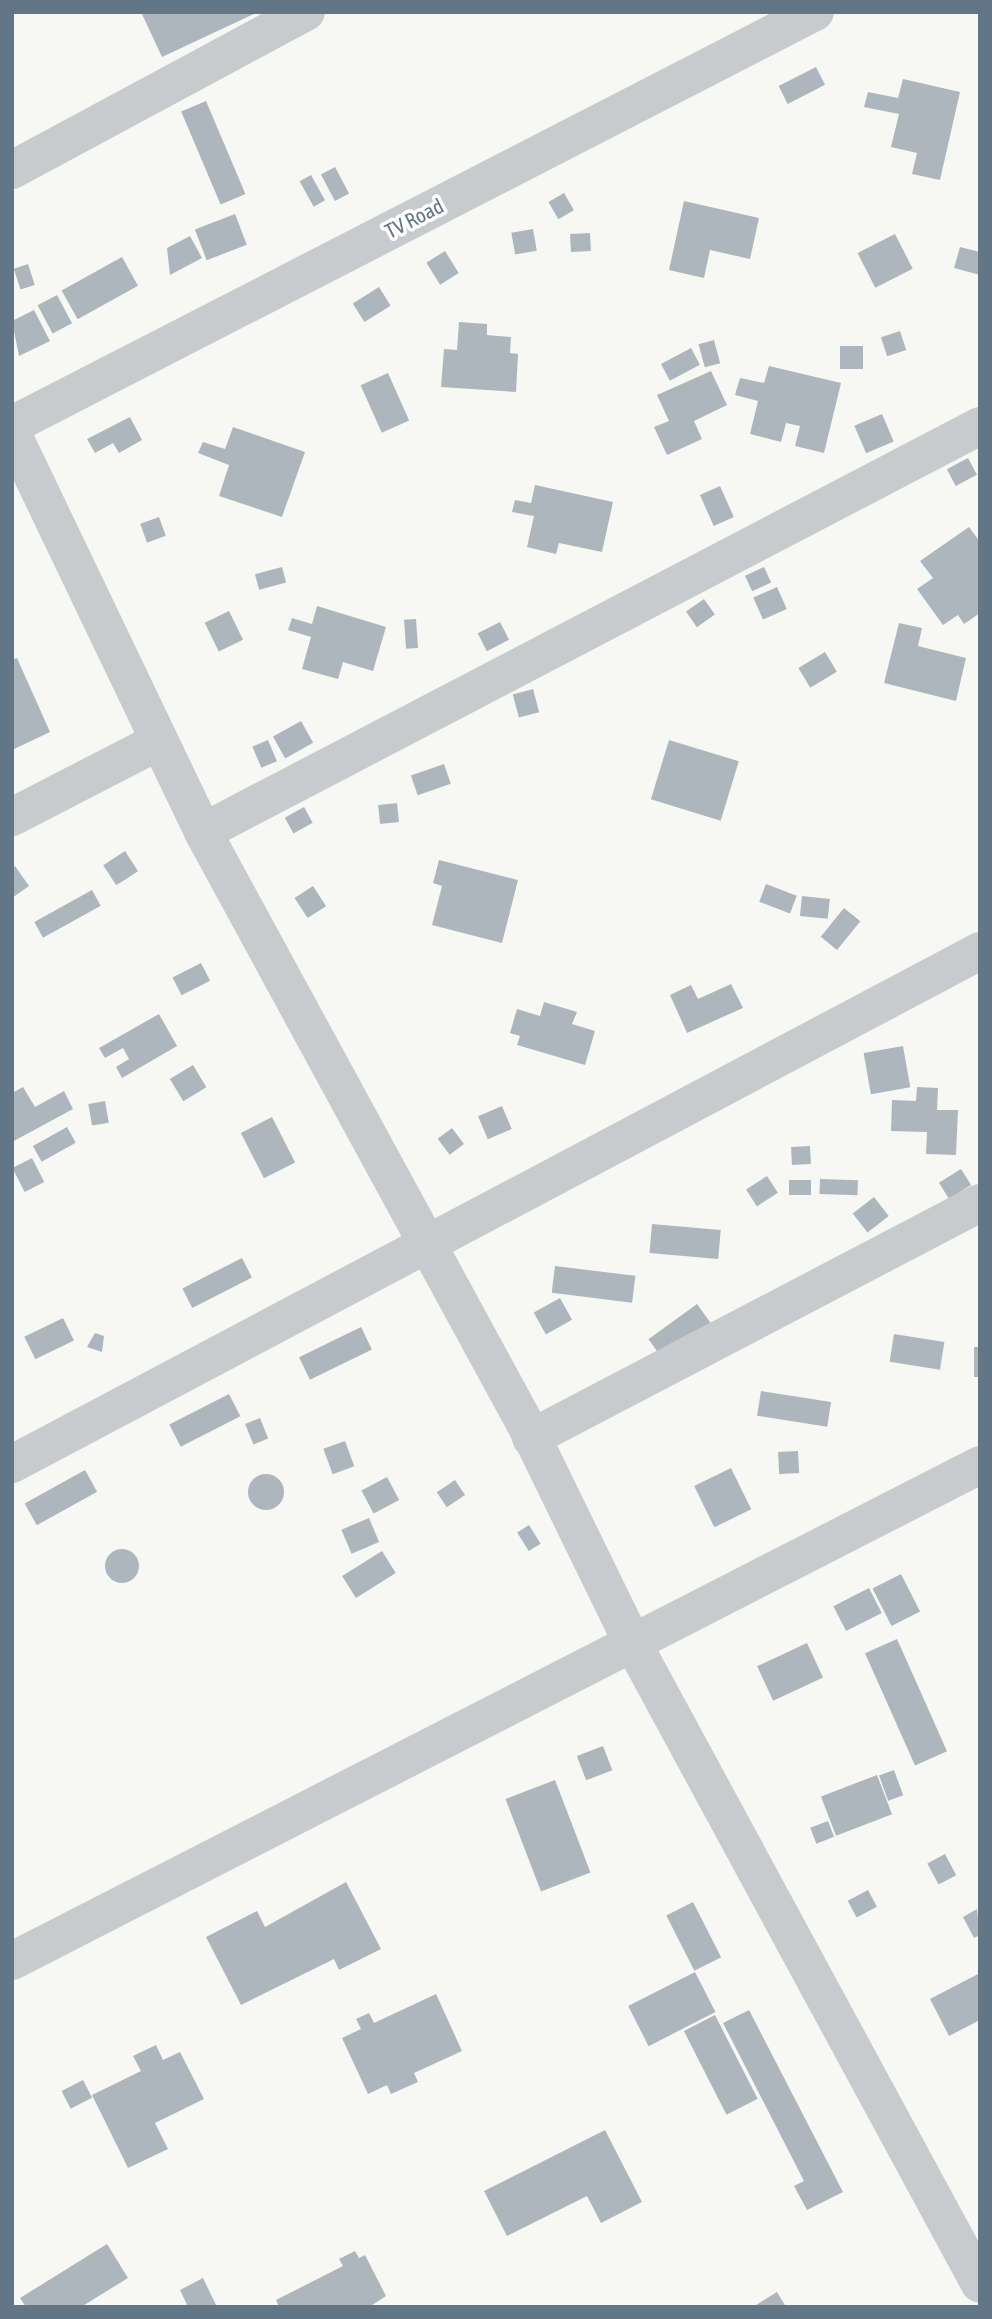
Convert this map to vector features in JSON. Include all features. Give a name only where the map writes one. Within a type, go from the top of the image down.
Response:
[{"type":"street","points":[[12,170],[306,12]]},
{"type":"street","name":"TV Road","points":[[12,425],[815,12]]},
{"type":"street","points":[[203,832],[980,426]]},
{"type":"street","points":[[12,433],[203,832],[531,1438],[631,1640],[980,2284]]},
{"type":"street","points":[[12,817],[159,741]]},
{"type":"street","points":[[12,1464],[428,1246],[980,951]]},
{"type":"street","points":[[531,1438],[980,1203]]},
{"type":"street","points":[[12,1961],[631,1640],[980,1465]]},
{"type":"building","points":[[141,12],[258,12],[162,57]]},
{"type":"building","points":[[816,67],[825,85],[788,104],[779,86]]},
{"type":"building","points":[[903,79],[960,92],[940,180],[912,174],[917,153],[891,147],[899,114],[864,107],[868,92],[898,98]]},
{"type":"building","points":[[206,101],[245,194],[221,205],[181,112]]},
{"type":"building","points":[[335,167],[349,193],[335,201],[321,175]]},
{"type":"building","points":[[311,175],[325,200],[314,207],[300,181]]},
{"type":"building","points":[[564,193],[574,210],[558,219],[548,202]]},
{"type":"building","points":[[684,201],[759,218],[750,259],[710,250],[704,278],[669,270]]},
{"type":"building","points":[[235,214],[247,245],[207,260],[195,229]]},
{"type":"building","points":[[533,229],[537,251],[515,254],[511,233]]},
{"type":"building","points":[[590,233],[591,251],[571,252],[570,234]]},
{"type":"building","points":[[895,234],[913,269],[875,288],[858,253]]},
{"type":"building","points":[[190,236],[202,258],[170,275],[167,248]]},
{"type":"building","points":[[960,247],[980,252],[980,275],[954,268]]},
{"type":"building","points":[[445,251],[459,273],[440,285],[426,263]]},
{"type":"building","points":[[122,257],[138,286],[78,319],[62,290]]},
{"type":"building","points":[[28,264],[35,285],[21,290],[14,269]]},
{"type":"building","points":[[379,287],[391,306],[364,322],[353,303]]},
{"type":"building","points":[[57,295],[72,323],[53,334],[38,305]]},
{"type":"building","points":[[34,310],[50,341],[19,356],[12,321]]},
{"type":"building","points":[[459,322],[487,324],[487,335],[511,337],[510,353],[518,354],[516,392],[441,387],[444,349],[457,350]]},
{"type":"building","points":[[900,331],[906,350],[887,356],[881,337]]},
{"type":"building","points":[[714,340],[720,363],[705,367],[699,344]]},
{"type":"building","points":[[840,346],[863,346],[863,369],[840,369]]},
{"type":"building","points":[[691,348],[700,365],[670,381],[661,364]]},
{"type":"building","points":[[769,366],[841,383],[824,453],[795,446],[800,426],[786,423],[781,442],[750,434],[758,401],[735,395],[740,378],[764,383]]},
{"type":"building","points":[[711,371],[727,405],[694,421],[702,439],[667,455],[654,427],[669,421],[657,395]]},
{"type":"building","points":[[388,373],[409,421],[382,433],[361,385]]},
{"type":"building","points":[[882,414],[894,442],[866,453],[854,426]]},
{"type":"building","points":[[130,417],[142,440],[119,453],[113,443],[95,453],[87,439]]},
{"type":"building","points":[[233,427],[305,452],[282,517],[219,496],[229,465],[198,453],[203,442],[225,449]]},
{"type":"building","points":[[968,458],[977,475],[956,486],[947,469]]},
{"type":"building","points":[[535,485],[613,502],[602,552],[559,543],[556,554],[527,547],[534,516],[512,512],[515,500],[531,503]]},
{"type":"building","points":[[720,486],[734,517],[714,526],[700,495]]},
{"type":"building","points":[[159,517],[166,536],[147,543],[140,524]]},
{"type":"building","points":[[969,527],[980,542],[980,613],[964,624],[958,615],[943,625],[917,589],[933,578],[920,561]]},
{"type":"building","points":[[282,567],[286,582],[259,590],[255,574]]},
{"type":"building","points":[[764,567],[771,582],[752,591],[745,576]]},
{"type":"building","points":[[777,587],[787,609],[763,620],[753,598]]},
{"type":"building","points":[[704,599],[715,615],[697,627],[686,612]]},
{"type":"building","points":[[317,606],[386,627],[373,671],[343,662],[338,679],[302,669],[311,637],[288,630],[292,618],[312,624]]},
{"type":"building","points":[[229,611],[243,640],[219,652],[205,623]]},
{"type":"building","points":[[416,619],[418,648],[406,649],[404,620]]},
{"type":"building","points":[[500,622],[509,640],[487,651],[478,633]]},
{"type":"building","points":[[899,623],[922,628],[918,646],[966,658],[956,701],[884,683]]},
{"type":"building","points":[[825,652],[837,672],[810,688],[798,668]]},
{"type":"building","points":[[17,658],[50,732],[12,750],[12,660]]},
{"type":"building","points":[[533,689],[539,712],[519,718],[513,694]]},
{"type":"building","points":[[301,721],[313,743],[285,758],[273,737]]},
{"type":"building","points":[[268,740],[277,761],[261,768],[252,747]]},
{"type":"building","points":[[669,740],[739,761],[721,821],[651,799]]},
{"type":"building","points":[[444,764],[451,784],[418,795],[411,775]]},
{"type":"building","points":[[397,803],[399,822],[380,824],[378,805]]},
{"type":"building","points":[[304,807],[313,823],[293,833],[285,818]]},
{"type":"building","points":[[125,851],[138,871],[116,885],[103,865]]},
{"type":"building","points":[[439,860],[518,880],[502,943],[432,925],[442,886],[433,883]]},
{"type":"building","points":[[15,866],[29,886],[12,898],[12,868]]},
{"type":"building","points":[[766,884],[797,896],[790,914],[759,902]]},
{"type":"building","points":[[313,886],[326,906],[308,918],[295,898]]},
{"type":"building","points":[[92,890],[101,906],[43,938],[34,922]]},
{"type":"building","points":[[802,896],[830,899],[828,919],[800,916]]},
{"type":"building","points":[[844,908],[860,921],[837,950],[821,937]]},
{"type":"building","points":[[201,963],[210,981],[182,995],[172,978]]},
{"type":"building","points":[[731,984],[743,1008],[687,1033],[670,995],[691,985],[698,999]]},
{"type":"building","points":[[544,1002],[577,1012],[572,1024],[595,1031],[585,1065],[517,1045],[520,1036],[510,1033],[517,1009],[540,1016]]},
{"type":"building","points":[[159,1014],[177,1046],[122,1078],[116,1067],[129,1059],[123,1048],[105,1058],[99,1048]]},
{"type":"building","points":[[903,1046],[910,1087],[871,1094],[864,1053]]},
{"type":"building","points":[[193,1065],[206,1087],[183,1101],[170,1079]]},
{"type":"building","points":[[23,1087],[35,1107],[64,1091],[73,1109],[12,1142],[12,1093]]},
{"type":"building","points":[[917,1087],[938,1088],[937,1110],[958,1110],[956,1155],[926,1154],[927,1132],[891,1131],[892,1100],[916,1101]]},
{"type":"building","points":[[105,1101],[109,1123],[92,1126],[88,1104]]},
{"type":"building","points":[[502,1106],[512,1129],[488,1139],[478,1116]]},
{"type":"building","points":[[272,1117],[295,1162],[264,1178],[241,1133]]},
{"type":"building","points":[[67,1127],[76,1143],[42,1162],[33,1146]]},
{"type":"building","points":[[452,1128],[464,1144],[450,1155],[438,1139]]},
{"type":"building","points":[[810,1146],[811,1164],[792,1165],[791,1147]]},
{"type":"building","points":[[32,1158],[44,1182],[25,1192],[12,1168]]},
{"type":"building","points":[[961,1169],[971,1185],[949,1199],[939,1183]]},
{"type":"building","points":[[767,1176],[778,1193],[757,1206],[746,1190]]},
{"type":"building","points":[[820,1179],[858,1180],[857,1195],[819,1194]]},
{"type":"building","points":[[789,1180],[811,1180],[811,1195],[789,1195]]},
{"type":"building","points":[[874,1197],[889,1216],[867,1233],[853,1214]]},
{"type":"building","points":[[652,1224],[721,1230],[718,1259],[649,1253]]},
{"type":"building","points":[[242,1258],[252,1278],[192,1308],[182,1288]]},
{"type":"building","points":[[555,1266],[635,1276],[632,1303],[552,1293]]},
{"type":"building","points":[[560,1298],[572,1320],[546,1334],[534,1313]]},
{"type":"building","points":[[697,1304],[711,1323],[663,1359],[648,1339]]},
{"type":"building","points":[[63,1318],[74,1340],[35,1359],[24,1337]]},
{"type":"building","points":[[361,1327],[372,1349],[310,1380],[299,1357]]},
{"type":"building","points":[[95,1333],[104,1336],[102,1352],[87,1347]]},
{"type":"building","points":[[894,1334],[944,1342],[940,1370],[890,1362]]},
{"type":"building","points":[[974,1347],[980,1347],[980,1377],[974,1377]]},
{"type":"building","points":[[761,1391],[831,1402],[827,1427],[757,1416]]},
{"type":"building","points":[[229,1394],[240,1416],[181,1447],[169,1424]]},
{"type":"building","points":[[260,1418],[268,1438],[253,1444],[245,1424]]},
{"type":"building","points":[[345,1441],[354,1466],[333,1474],[323,1449]]},
{"type":"building","points":[[798,1451],[799,1473],[779,1474],[778,1452]]},
{"type":"building","points":[[731,1468],[751,1509],[714,1527],[694,1486]]},
{"type":"building","points":[[85,1470],[97,1492],[37,1525],[25,1503]]},
{"type":"building","points":[[266,1474],[279,1479],[284,1492],[279,1505],[266,1510],[253,1505],[248,1492],[253,1479]]},
{"type":"building","points":[[387,1477],[399,1500],[374,1514],[361,1491]]},
{"type":"building","points":[[455,1480],[465,1495],[447,1507],[437,1492]]},
{"type":"building","points":[[369,1518],[379,1542],[352,1554],[341,1530]]},
{"type":"building","points":[[529,1525],[541,1544],[529,1551],[517,1532]]},
{"type":"building","points":[[122,1549],[134,1554],[139,1566],[134,1578],[122,1583],[110,1578],[105,1566],[110,1554]]},
{"type":"building","points":[[382,1551],[396,1573],[356,1598],[342,1576]]},
{"type":"building","points":[[901,1574],[920,1611],[892,1626],[872,1589]]},
{"type":"building","points":[[869,1588],[882,1613],[846,1631],[833,1606]]},
{"type":"building","points":[[897,1639],[947,1751],[915,1766],[865,1653]]},
{"type":"building","points":[[807,1643],[823,1677],[773,1701],[757,1666]]},
{"type":"building","points":[[603,1746],[612,1770],[586,1780],[577,1756]]},
{"type":"building","points":[[894,1770],[903,1795],[888,1801],[879,1775]]},
{"type":"building","points":[[877,1775],[892,1814],[836,1836],[821,1797]]},
{"type":"building","points":[[555,1780],[590,1872],[541,1891],[506,1799]]},
{"type":"building","points":[[828,1821],[834,1837],[816,1844],[810,1828]]},
{"type":"building","points":[[945,1854],[956,1875],[939,1885],[927,1863]]},
{"type":"building","points":[[346,1882],[381,1949],[339,1970],[334,1959],[241,2005],[206,1937],[257,1911],[265,1927]]},
{"type":"building","points":[[868,1890],[877,1907],[857,1918],[848,1901]]},
{"type":"building","points":[[693,1902],[721,1957],[694,1971],[666,1916]]},
{"type":"building","points":[[977,1909],[980,1935],[974,1938],[963,1917]]},
{"type":"building","points":[[695,1972],[715,2012],[649,2046],[628,2006]]},
{"type":"building","points":[[980,1973],[980,2020],[949,2036],[930,1999]]},
{"type":"building","points":[[436,1994],[462,2051],[414,2073],[418,2082],[391,2094],[387,2085],[368,2094],[342,2038],[361,2029],[356,2019],[369,2013],[374,2023]]},
{"type":"building","points":[[749,2010],[843,2192],[807,2210],[794,2186],[804,2181],[723,2023]]},
{"type":"building","points":[[715,2015],[758,2099],[726,2115],[684,2031]]},
{"type":"building","points":[[156,2045],[163,2060],[180,2052],[204,2099],[155,2123],[168,2149],[128,2168],[92,2095],[141,2071],[133,2056]]},
{"type":"building","points":[[83,2080],[92,2098],[71,2109],[62,2091]]},
{"type":"building","points":[[605,2130],[642,2202],[601,2223],[587,2196],[507,2236],[484,2191]]},
{"type":"building","points":[[107,2244],[128,2278],[81,2307],[26,2307],[20,2298]]},
{"type":"building","points":[[355,2251],[359,2258],[365,2255],[386,2296],[369,2307],[279,2307],[276,2300],[343,2266],[339,2259]]},
{"type":"building","points":[[203,2278],[217,2307],[188,2307],[180,2290]]},
{"type":"building","points":[[777,2292],[786,2307],[757,2307],[756,2305]]}]
